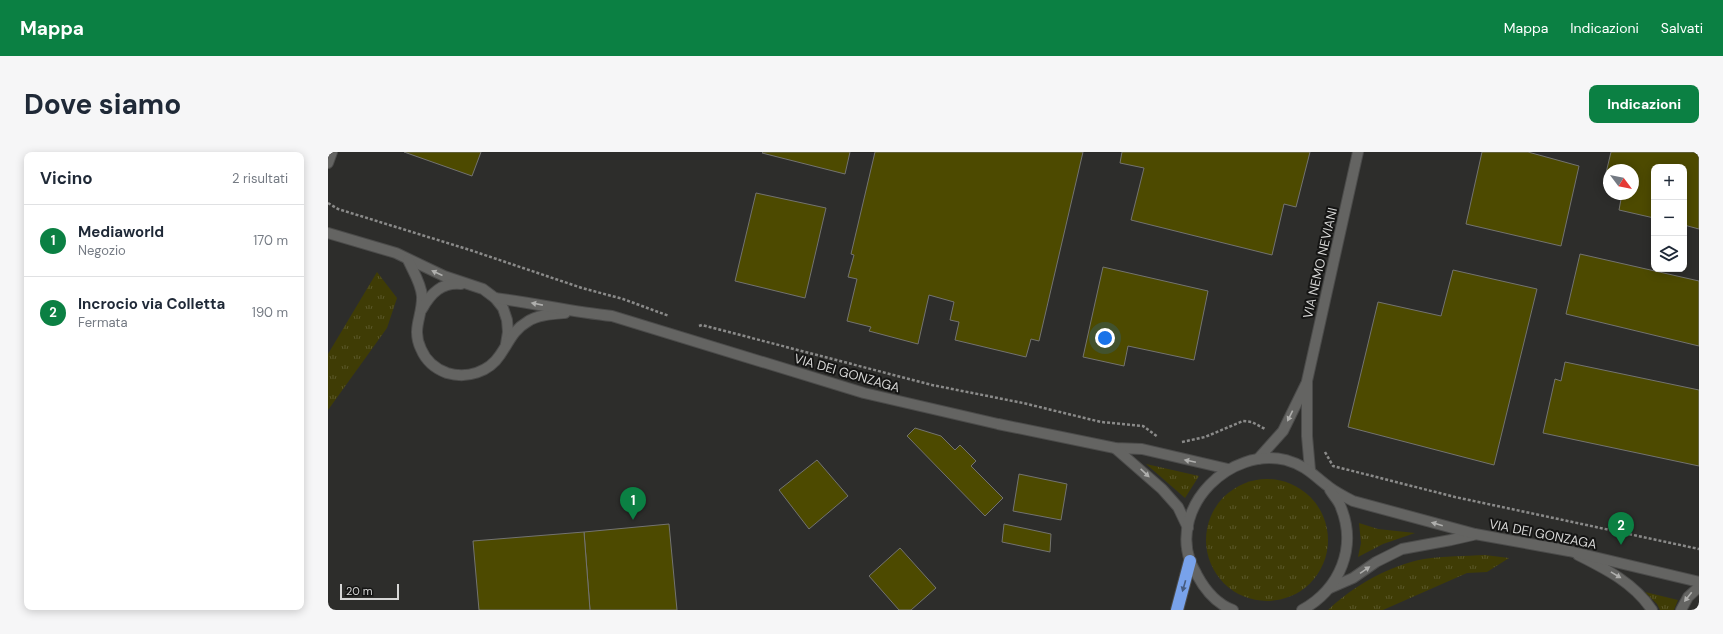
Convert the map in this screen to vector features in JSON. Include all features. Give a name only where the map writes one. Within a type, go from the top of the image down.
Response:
[{"type":"highway","points":[[1177,610],[1190,561]]},
{"type":"main road","points":[[328,163],[332,152]]},
{"type":"main road","name":"VIA NEMO NEVIANI","points":[[1310,470],[1307,436],[1307,381],[1358,152]]},
{"type":"main road","name":"VIA DEI GONZAGA","points":[[328,233],[396,252],[408,260],[444,276],[483,289],[495,298],[502,308],[507,320],[508,332],[506,344]]},
{"type":"main road","name":"VIA DEI GONZAGA","points":[[408,260],[420,283],[422,297],[416,327],[417,339],[421,350],[433,366],[442,371],[464,376],[485,370],[494,363],[518,329],[528,321],[549,314],[575,312]]},
{"type":"main road","name":"VIA DEI GONZAGA","points":[[418,316],[434,291],[454,283],[468,284]]},
{"type":"main road","name":"VIA DEI GONZAGA","points":[[495,298],[535,303],[575,312],[612,316],[864,393],[998,424],[1116,448],[1142,449],[1228,469]]},
{"type":"main road","name":"VIA NEMO NEVIANI","points":[[1258,459],[1283,431],[1307,381]]},
{"type":"main road","name":"VIA DEI GONZAGA","points":[[1116,448],[1162,489],[1178,507],[1188,528]]},
{"type":"main road","name":"VIA DEI GONZAGA","points":[[1233,610],[1225,607],[1204,587],[1190,561],[1188,528],[1195,505],[1208,484],[1228,469],[1243,462],[1258,459],[1285,460],[1310,470],[1328,486],[1353,501],[1475,534],[1569,551],[1699,582]]},
{"type":"main road","name":"VIA DEI GONZAGA","points":[[1302,610],[1314,603],[1330,588],[1341,569],[1347,548],[1346,526],[1340,505],[1328,486]]},
{"type":"main road","name":"VIA DEI GONZAGA","points":[[1330,588],[1353,578],[1376,562],[1402,549],[1475,534]]},
{"type":"main road","points":[[1569,551],[1621,579],[1638,593],[1652,610]]},
{"type":"main road","points":[[1681,610],[1688,597],[1699,587]]},
{"type":"path","points":[[328,203],[338,209],[470,250],[582,288],[623,299],[674,318]]},
{"type":"path","points":[[697,327],[702,325],[932,385],[1101,422],[1143,426],[1160,438]]},
{"type":"path","points":[[1176,444],[1205,437],[1243,421],[1252,422],[1266,430],[1283,431]]},
{"type":"path","points":[[1307,436],[1318,439],[1333,466],[1455,497],[1699,549]]},
{"type":"green space","points":[[377,272],[397,298],[387,328],[328,410],[328,354]]},
{"type":"green space","points":[[1146,464],[1199,476],[1185,498]]},
{"type":"green space","points":[[1267,479],[1279,480],[1290,484],[1301,489],[1310,497],[1318,506],[1323,517],[1327,528],[1327,552],[1323,563],[1318,574],[1310,583],[1301,591],[1290,596],[1279,600],[1267,601],[1255,600],[1244,596],[1233,591],[1224,583],[1216,574],[1211,563],[1207,552],[1206,540],[1207,528],[1211,517],[1216,506],[1224,497],[1233,489],[1244,484],[1255,480]]},
{"type":"green space","points":[[1359,523],[1378,529],[1415,533],[1383,544],[1358,557],[1361,543]]},
{"type":"green space","points":[[1485,555],[1509,558],[1487,572],[1467,573],[1383,610],[1328,610],[1360,585],[1385,571],[1398,566],[1424,559]]},
{"type":"green space","points":[[1645,592],[1678,600],[1674,610],[1660,610],[1657,604]]},
{"type":"building","points":[[404,152],[481,152],[472,176]]},
{"type":"building","points":[[850,152],[845,174],[762,153]]},
{"type":"building","points":[[875,152],[1083,152],[1039,341],[1031,339],[1026,357],[955,340],[959,322],[950,320],[954,302],[929,295],[918,344],[869,331],[871,327],[847,321],[857,279],[848,277],[854,255],[851,254]]},
{"type":"building","points":[[1122,152],[1310,152],[1296,207],[1284,204],[1272,255],[1131,220],[1144,168],[1120,163]]},
{"type":"building","points":[[1482,152],[1528,152],[1579,166],[1561,246],[1466,224]]},
{"type":"building","points":[[1611,152],[1699,152],[1699,229],[1687,226],[1687,164],[1651,164],[1651,217],[1619,210],[1621,200],[1639,200],[1639,164],[1608,164]]},
{"type":"building","points":[[756,193],[826,208],[805,298],[735,281]]},
{"type":"building","points":[[1580,254],[1651,270],[1651,272],[1659,272],[1699,281],[1699,346],[1566,314]]},
{"type":"building","points":[[1103,267],[1208,291],[1194,360],[1128,346],[1124,366],[1083,357]]},
{"type":"building","points":[[1453,270],[1537,289],[1494,465],[1348,427],[1378,302],[1441,316]]},
{"type":"building","points":[[1565,362],[1699,390],[1699,466],[1543,433],[1555,379],[1561,381]]},
{"type":"building","points":[[915,428],[941,436],[955,450],[960,445],[976,461],[971,466],[1003,498],[985,516],[907,436]]},
{"type":"building","points":[[817,460],[848,496],[809,529],[779,490]]},
{"type":"building","points":[[1019,474],[1067,484],[1061,520],[1013,511]]},
{"type":"building","points":[[669,524],[677,610],[590,610],[584,532]]},
{"type":"building","points":[[1004,524],[1051,534],[1050,552],[1002,542]]},
{"type":"building","points":[[584,532],[590,610],[479,610],[473,541]]},
{"type":"building","points":[[900,548],[936,588],[911,610],[899,610],[869,576]]},
{"type":"place","name":"Mediaworld","points":[[633,520]]},
{"type":"place","name":"Incrocio via Colletta","points":[[1621,545]]}]
